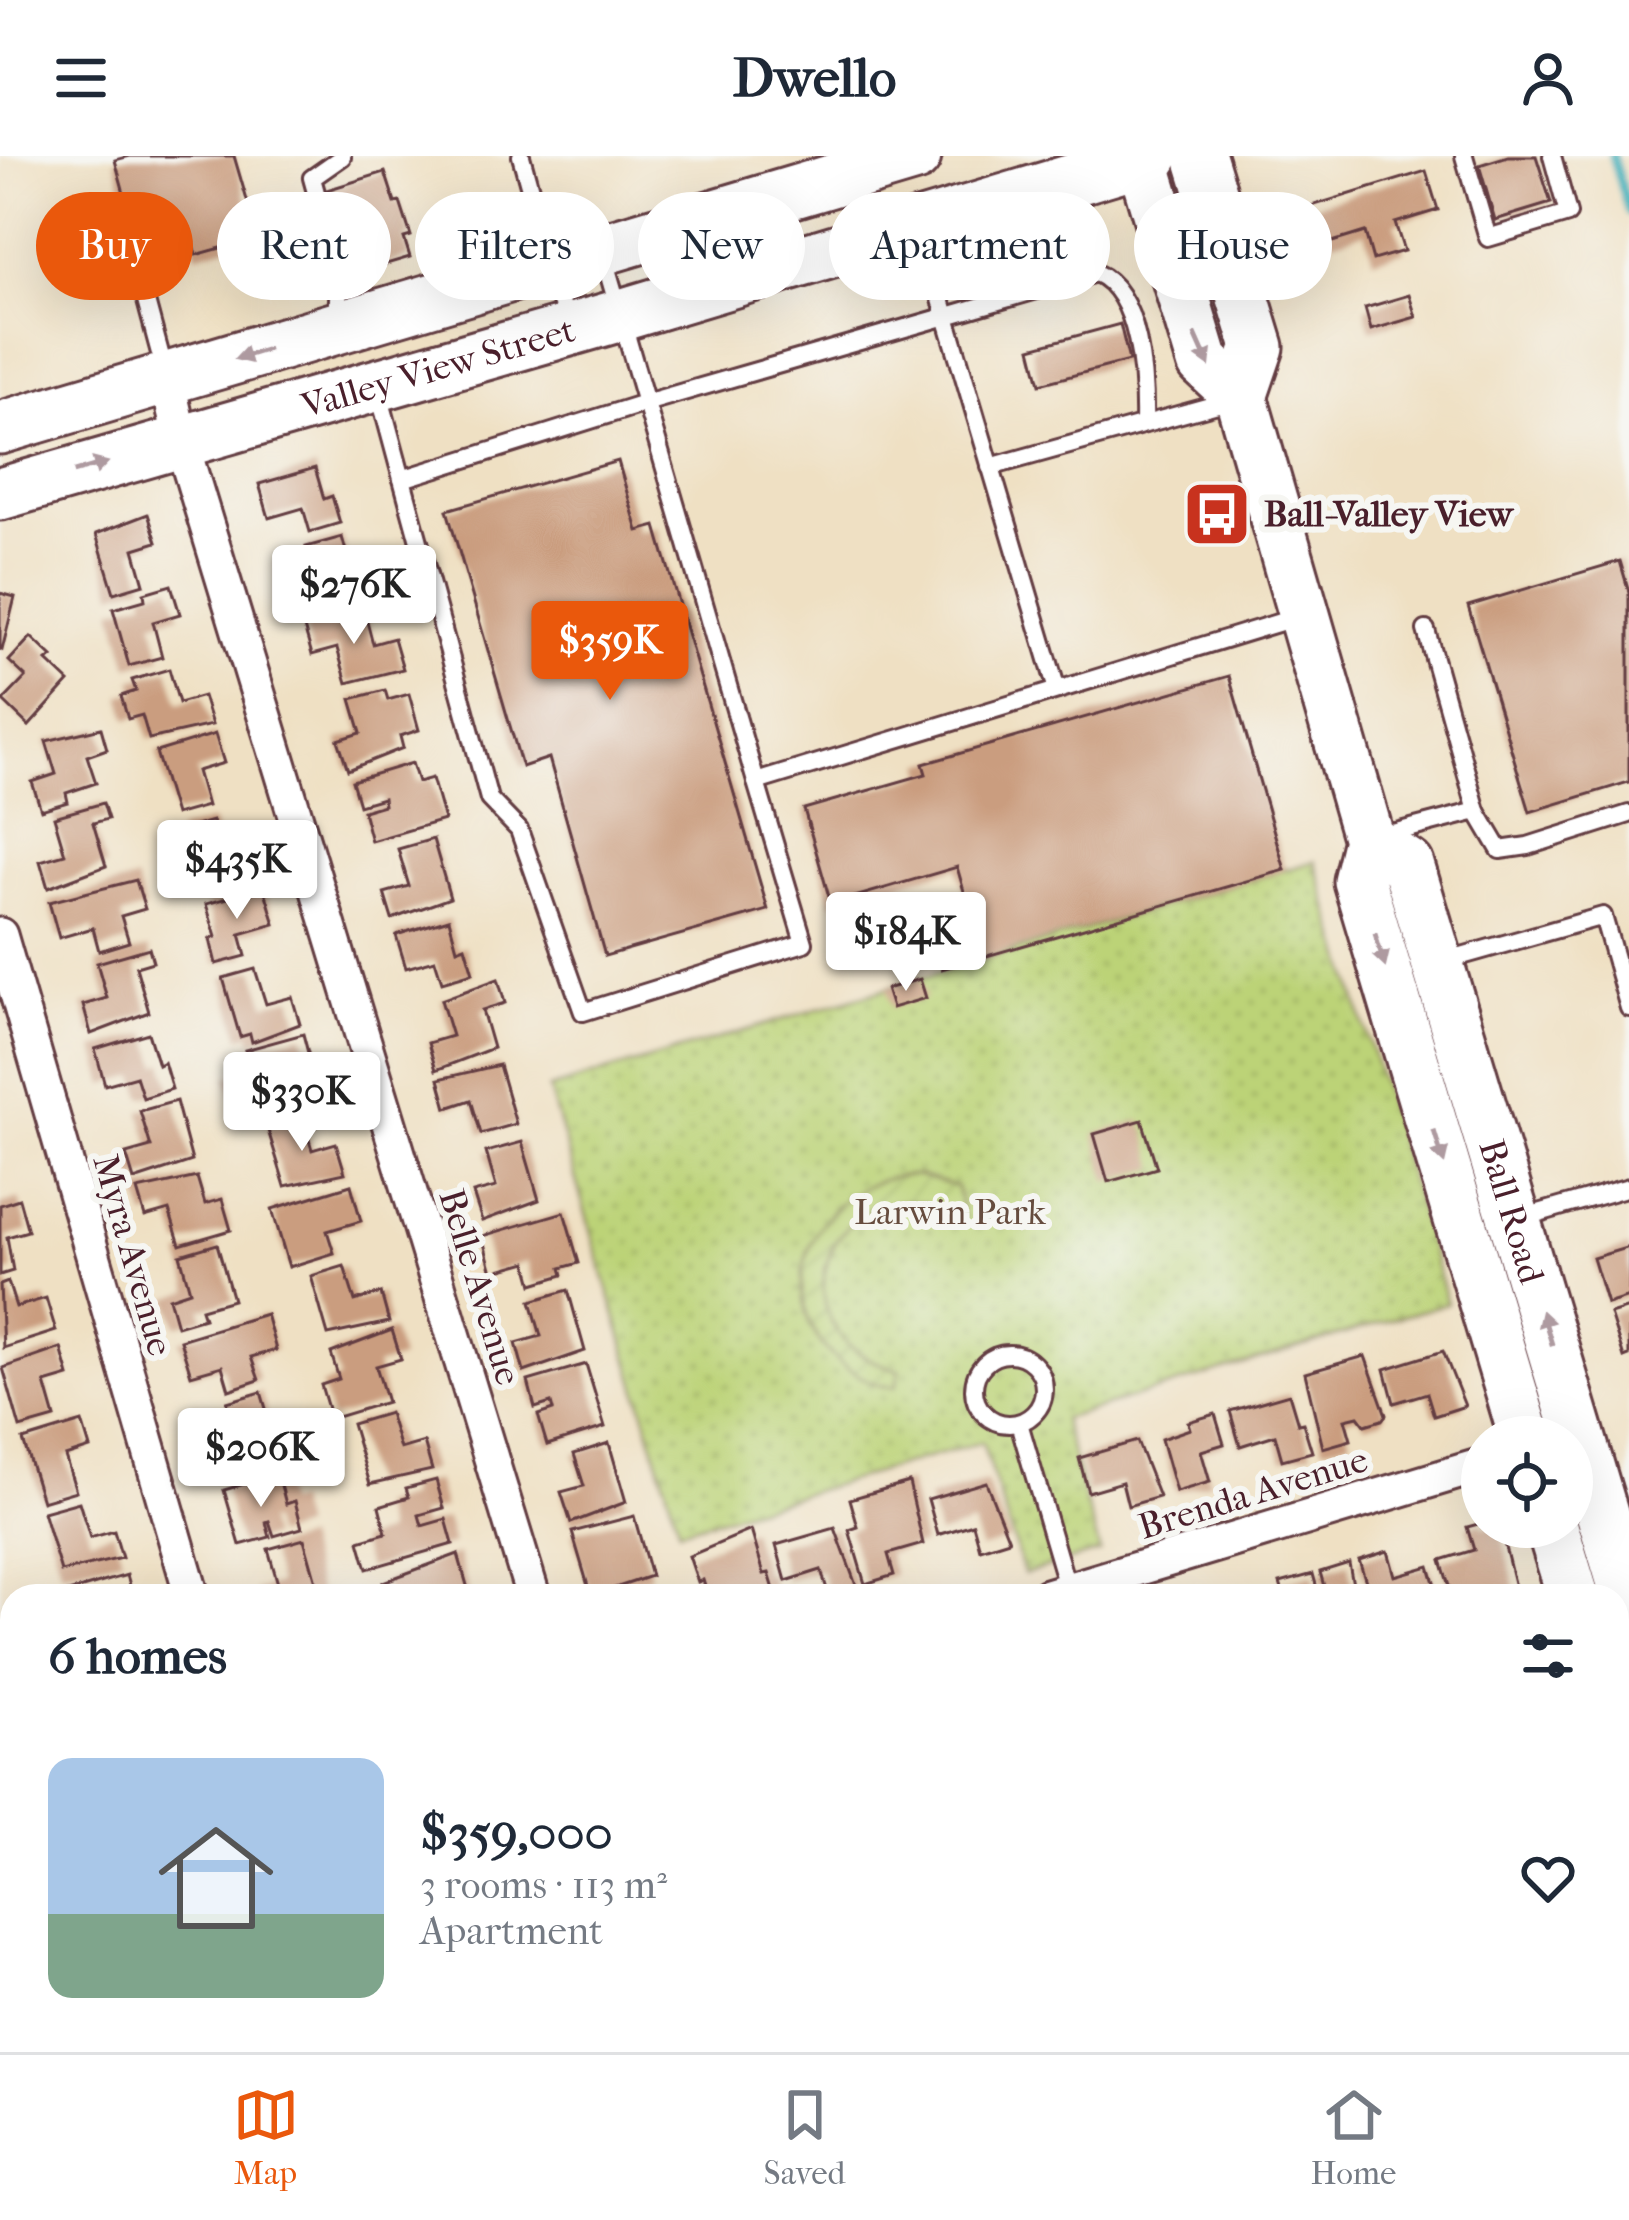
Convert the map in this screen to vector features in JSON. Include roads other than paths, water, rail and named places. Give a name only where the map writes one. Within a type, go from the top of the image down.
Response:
[{"type":"main road","points":[[1200,156],[1258,346],[1241,397]]},
{"type":"main road","name":"Valley View Street","points":[[1030,192],[1145,157]]},
{"type":"main road","name":"Ball Road","points":[[1145,157],[1203,362],[1241,397],[1369,840],[1359,881],[1566,1416]]},
{"type":"main road","name":"Valley View Street","points":[[614,245],[882,161]]},
{"type":"main road","name":"Valley View Street","points":[[0,494],[829,253]]},
{"type":"main road","name":"Valley View Street","points":[[0,428],[433,300]]},
{"type":"main road","name":"Ball Road","points":[[1369,840],[1408,865],[1437,963],[1490,1227],[1522,1416]]},
{"type":"main road","name":"Ball Road","points":[[1593,1492],[1623,1584]]},
{"type":"main road","points":[[1558,1548],[1569,1584]]},
{"type":"street","name":"Belle Avenue","points":[[166,379],[529,1584]]},
{"type":"street","name":"Myra Avenue","points":[[0,935],[189,1584]]},
{"type":"street","name":"Brenda Avenue","points":[[1088,1584],[1461,1471]]},
{"type":"lane","points":[[337,328],[339,276],[312,178],[343,156]]},
{"type":"lane","points":[[521,156],[531,192]]},
{"type":"lane","points":[[1464,156],[1488,238],[1568,214],[1552,156]]},
{"type":"lane","points":[[402,478],[1096,273],[1121,292],[1145,376],[1144,424]]},
{"type":"lane","points":[[376,384],[489,799],[519,830],[583,1012],[804,943],[614,292]]},
{"type":"lane","points":[[146,300],[166,379]]},
{"type":"lane","points":[[561,300],[569,330]]},
{"type":"lane","points":[[940,300],[1057,690]]},
{"type":"lane","points":[[990,467],[1241,397]]},
{"type":"lane","points":[[756,782],[1304,614]]},
{"type":"lane","points":[[1426,630],[1477,811],[1500,850],[1528,846],[1629,814]]},
{"type":"lane","points":[[1369,840],[1477,811]]},
{"type":"lane","points":[[1437,963],[1603,916],[1629,1008]]},
{"type":"lane","points":[[1490,1227],[1629,1187]]},
{"type":"lane","points":[[1019,1354],[1043,1378],[1037,1411],[1019,1423],[994,1421],[974,1394],[978,1370],[996,1355],[1019,1354]]},
{"type":"lane","points":[[1019,1423],[1056,1584]]},
{"type":"waterway","points":[[1612,156],[1629,213]]},
{"type":"place","name":"Ball-Valley View","points":[[1217,514]]},
{"type":"park label","name":"Larwin Park","points":[[950,1212]]}]
